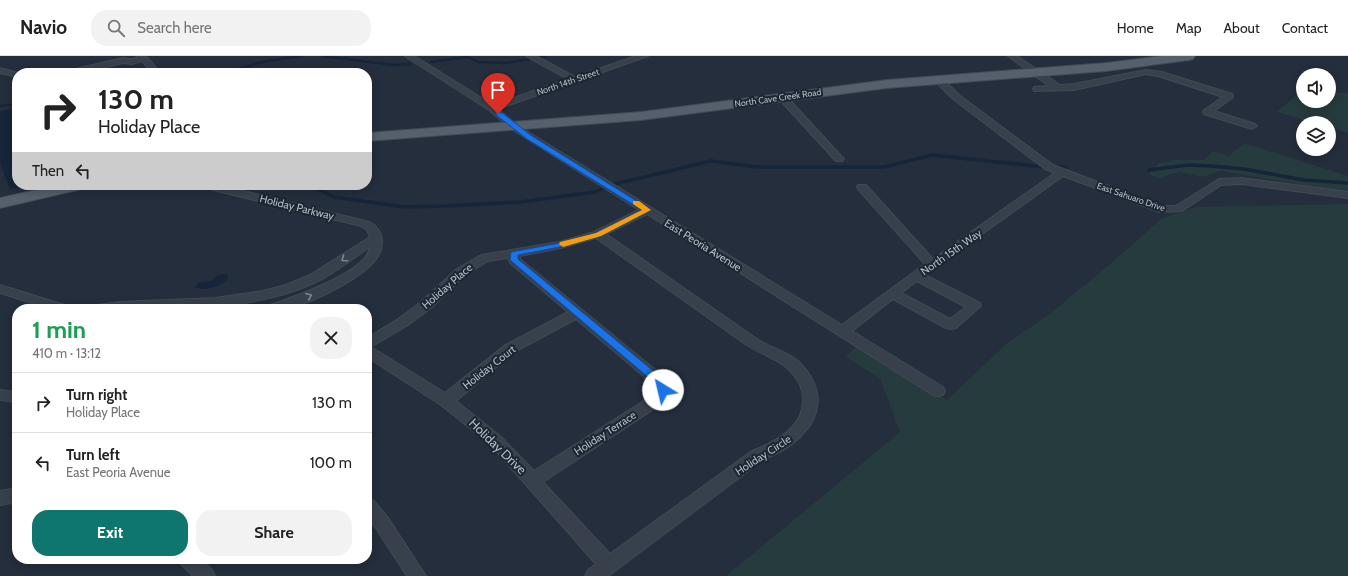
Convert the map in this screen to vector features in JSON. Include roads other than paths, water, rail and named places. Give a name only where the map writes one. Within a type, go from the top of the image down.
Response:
[{"type":"main road","name":"North Cave Creek Road","points":[[372,137],[665,113],[864,87],[1106,67],[1190,56]]},
{"type":"main road","points":[[0,203],[58,190]]},
{"type":"street","points":[[124,61],[124,59],[131,56]]},
{"type":"street","name":"East Peoria Avenue","points":[[409,56],[492,108],[513,126],[938,391]]},
{"type":"street","points":[[530,56],[575,80]]},
{"type":"street","name":"North 14th Street","points":[[492,108],[644,56]]},
{"type":"street","points":[[1012,56],[1058,88]]},
{"type":"street","points":[[1148,56],[1160,61]]},
{"type":"street","points":[[92,68],[124,61],[133,62],[142,57],[151,68]]},
{"type":"street","points":[[0,70],[12,74]]},
{"type":"street","points":[[1037,89],[1074,87],[1146,72],[1159,74],[1229,96],[1207,112],[1252,126]]},
{"type":"street","name":"East Sahuaro Drive","points":[[939,80],[956,97],[1049,167],[1061,173],[1106,187],[1160,208],[1169,210],[1178,209],[1219,182],[1242,181],[1348,195]]},
{"type":"street","points":[[783,98],[840,159]]},
{"type":"street","name":"North 15th Way","points":[[842,332],[892,293],[1061,173]]},
{"type":"street","points":[[862,187],[932,265]]},
{"type":"street","name":"Holiday Parkway","points":[[225,190],[369,225],[376,238]]},
{"type":"street","name":"Holiday Place","points":[[372,341],[403,322],[426,305],[461,272],[484,258],[560,245],[598,234],[647,210]]},
{"type":"street","name":"Holiday Circle","points":[[594,576],[690,507],[758,455],[773,449],[788,440],[801,428],[808,414],[811,403],[810,392],[804,378],[795,366],[780,355],[757,345],[739,333],[598,234]]},
{"type":"street","points":[[155,304],[234,300],[264,296],[286,289],[322,274],[360,247],[376,238],[377,246],[370,258],[346,277],[312,295],[286,304]]},
{"type":"street","name":"Holiday Terrace","points":[[514,253],[514,260],[659,381],[663,390],[658,399],[533,480]]},
{"type":"street","points":[[892,293],[951,325],[975,306],[917,276]]},
{"type":"street","points":[[0,289],[48,304]]},
{"type":"street","name":"Holiday Court","points":[[446,401],[509,350],[576,313]]},
{"type":"street","name":"Holiday Drive","points":[[372,354],[446,401],[494,440],[533,480],[608,565]]},
{"type":"street","points":[[0,395],[12,396]]},
{"type":"street","points":[[0,498],[12,496]]},
{"type":"street","points":[[372,511],[382,523],[417,576]]},
{"type":"street","points":[[193,564],[206,576]]},
{"type":"water","points":[[12,109],[12,189],[10,189],[0,163],[0,111]]},
{"type":"water","points":[[218,275],[228,275],[227,280],[216,287],[203,289],[195,287],[198,283],[211,281]]},
{"type":"waterway","points":[[242,68],[266,61],[302,56]]},
{"type":"waterway","points":[[322,56],[394,65],[410,64]]},
{"type":"waterway","points":[[431,62],[468,57],[478,62],[506,63],[546,56]]},
{"type":"waterway","points":[[0,106],[12,105]]},
{"type":"waterway","points":[[321,190],[334,197],[405,207],[447,206],[520,202],[595,192],[615,184],[711,161],[757,167],[884,167],[932,155],[1045,167]]},
{"type":"waterway","points":[[1149,170],[1188,165],[1211,166],[1244,169],[1304,180],[1348,183]]},
{"type":"waterway","points":[[1054,167],[1066,167]]}]
